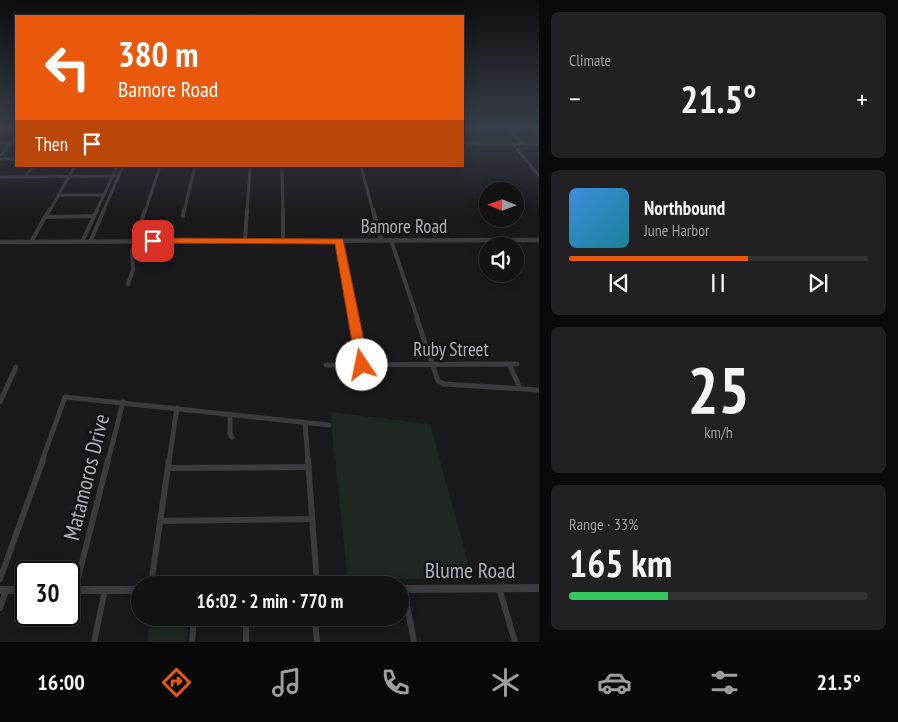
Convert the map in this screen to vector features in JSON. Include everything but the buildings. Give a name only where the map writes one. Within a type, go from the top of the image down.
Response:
[{"type":"street","points":[[0,157],[15,159]]},
{"type":"street","points":[[523,157],[539,177]]},
{"type":"street","points":[[26,176],[32,167]]},
{"type":"street","points":[[31,242],[74,167]]},
{"type":"street","points":[[82,242],[116,167]]},
{"type":"street","points":[[90,242],[123,167]]},
{"type":"street","points":[[128,284],[133,270],[132,257],[135,241],[160,167]]},
{"type":"street","points":[[183,216],[195,167]]},
{"type":"street","points":[[245,241],[250,167]]},
{"type":"street","points":[[282,167],[283,241]]},
{"type":"street","points":[[361,167],[381,240]]},
{"type":"street","points":[[0,176],[119,176]]},
{"type":"street","points":[[58,195],[104,195]]},
{"type":"street","points":[[46,217],[94,216]]},
{"type":"street","points":[[391,240],[438,381],[444,384],[539,390]]},
{"type":"street","name":"Bamore Road","points":[[0,242],[539,240]]},
{"type":"street","points":[[340,241],[362,365]]},
{"type":"street","points":[[509,364],[520,388]]},
{"type":"street","name":"Ruby Street","points":[[326,365],[517,364]]},
{"type":"street","points":[[0,402],[16,367]]},
{"type":"street","points":[[0,579],[65,397],[329,425]]},
{"type":"street","name":"Matamoros Drive","points":[[80,561],[123,402]]},
{"type":"street","points":[[152,576],[177,408]]},
{"type":"street","points":[[230,414],[230,434],[232,437]]},
{"type":"street","points":[[305,422],[316,576]]},
{"type":"street","points":[[168,468],[308,467]]},
{"type":"street","points":[[160,521],[312,519]]},
{"type":"street","points":[[498,588],[515,642]]},
{"type":"street","name":"Blume Road","points":[[409,589],[539,588]]},
{"type":"street","points":[[0,608],[3,590]]},
{"type":"street","points":[[80,590],[131,590]]},
{"type":"street","points":[[94,642],[105,590]]},
{"type":"street","points":[[409,620],[414,642]]},
{"type":"street","points":[[192,642],[193,626]]},
{"type":"street","points":[[246,626],[246,642]]},
{"type":"street","points":[[315,626],[316,642]]},
{"type":"shaded area","points":[[330,412],[430,424],[472,577],[409,579],[409,576],[347,576]]},
{"type":"shaded area","points":[[150,626],[187,626],[186,642],[147,642]]},
{"type":"route","points":[[153,241],[340,241],[362,365]]}]
